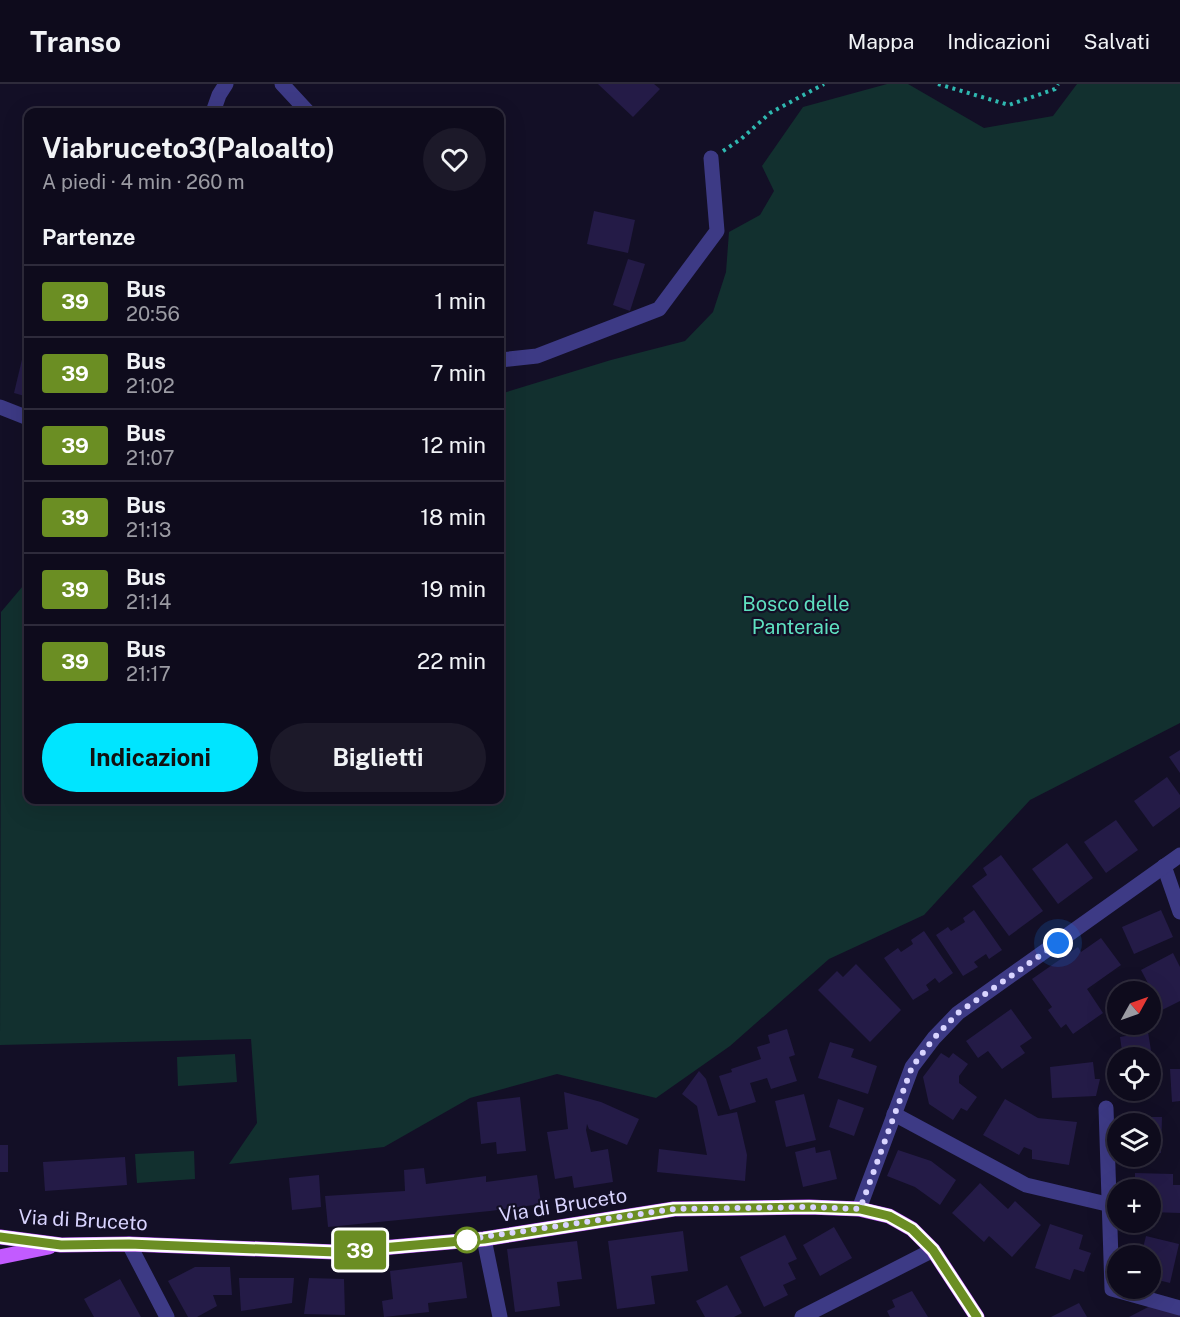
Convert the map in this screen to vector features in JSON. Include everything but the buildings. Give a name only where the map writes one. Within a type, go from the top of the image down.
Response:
[{"type":"main road","name":"Via di Bruceto","points":[[0,1237],[61,1245],[129,1244],[336,1252],[484,1239],[674,1209],[809,1207],[860,1209],[899,1221],[912,1229],[933,1250],[977,1317]]},
{"type":"main road","points":[[0,1257],[61,1245]]},
{"type":"street","points":[[214,108],[226,84]]},
{"type":"street","points":[[282,84],[304,108]]},
{"type":"street","points":[[504,360],[537,356],[659,309],[717,231],[711,158]]},
{"type":"street","points":[[0,407],[24,416]]},
{"type":"street","points":[[860,1209],[912,1067],[934,1038],[958,1013],[1180,855]]},
{"type":"street","points":[[1164,866],[1180,912]]},
{"type":"street","points":[[1106,1108],[1110,1179]]},
{"type":"street","points":[[894,1114],[1026,1185],[1107,1204]]},
{"type":"street","points":[[1111,1233],[1112,1288],[1180,1308]]},
{"type":"street","points":[[484,1239],[500,1317]]},
{"type":"street","points":[[129,1244],[167,1317]]},
{"type":"street","points":[[802,1317],[933,1250]]},
{"type":"path","points":[[711,158],[741,139],[770,113],[825,84]]},
{"type":"path","points":[[938,84],[1009,105],[1055,89],[1058,84]]},
{"type":"green space","name":"Bosco delle Panteraie","points":[[887,84],[908,84],[984,128],[1053,116],[1077,84],[1180,84],[1180,723],[1030,800],[924,915],[829,959],[730,1046],[656,1098],[557,1074],[470,1098],[384,1147],[229,1164],[257,1123],[251,1039],[0,1045],[1,612],[24,585],[24,804],[504,804],[504,393],[611,360],[685,341],[713,312],[726,272],[729,232],[760,215],[774,191],[762,166],[803,107]]},
{"type":"green space","points":[[235,1054],[237,1082],[178,1086],[177,1057]]},
{"type":"green space","points":[[194,1151],[195,1179],[137,1183],[135,1154]]},
{"type":"bus line","name":"39","points":[[0,1237],[61,1245],[129,1244],[336,1252],[484,1239],[674,1209],[809,1207],[860,1209],[889,1216],[912,1229],[933,1250],[977,1317]]},
{"type":"route","points":[[467,1240],[463,1240],[484,1239],[674,1209],[809,1207],[860,1209],[912,1067],[922,1052],[958,1013],[1058,943]]}]
